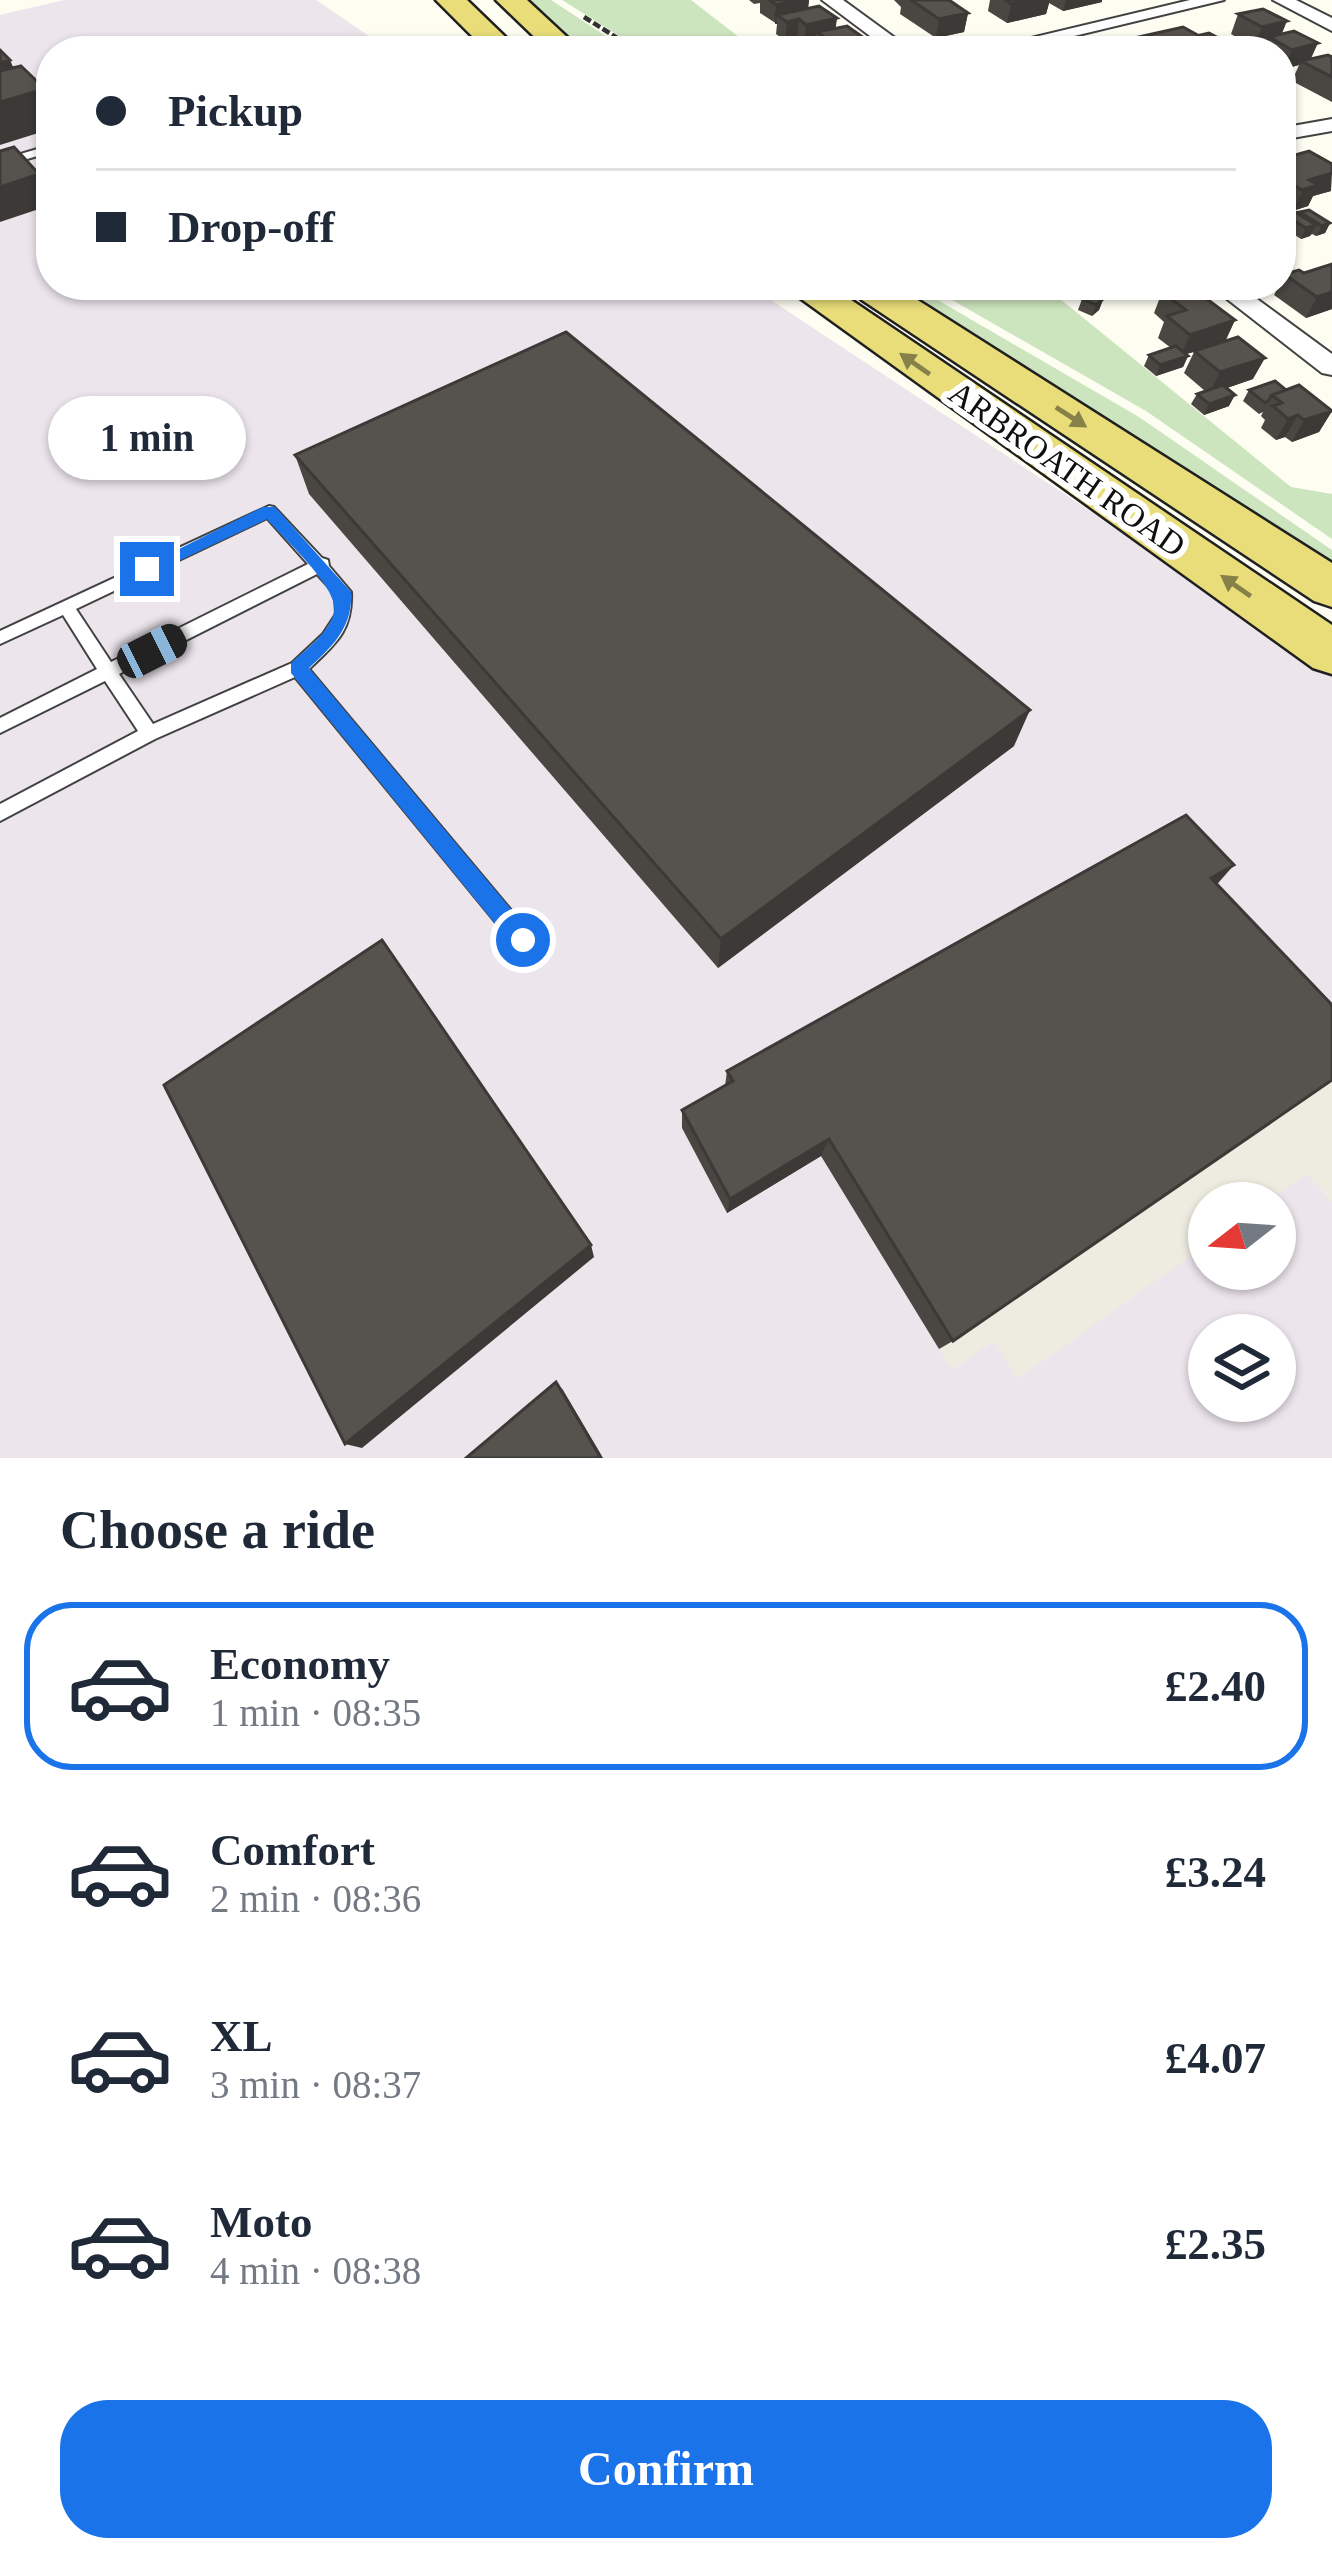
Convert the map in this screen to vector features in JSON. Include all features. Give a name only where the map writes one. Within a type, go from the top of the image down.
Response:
[{"type":"main road","points":[[451,0],[489,36]]},
{"type":"main road","points":[[510,0],[550,36]]},
{"type":"main road","name":"ARBROATH ROAD","points":[[824,300],[1332,652]]},
{"type":"main road","name":"ARBROATH ROAD","points":[[891,300],[1332,588]]},
{"type":"street","points":[[831,0],[882,36]]},
{"type":"street","points":[[1053,36],[1215,0]]},
{"type":"street","points":[[1282,0],[1332,25]]},
{"type":"street","points":[[1296,131],[1332,124]]},
{"type":"street","points":[[1242,300],[1332,368]]},
{"type":"lane","points":[[0,164],[36,153]]},
{"type":"lane","points":[[0,638],[269,512],[343,592],[344,614],[328,639],[298,668],[149,734],[0,813]]},
{"type":"lane","points":[[0,726],[322,564]]},
{"type":"lane","points":[[66,607],[149,734]]},
{"type":"lane","points":[[298,668],[523,940]]},
{"type":"path","points":[[576,12],[614,36]]},
{"type":"shaded area","points":[[64,0],[316,0],[369,36],[36,36],[36,300],[771,300],[1225,600],[1332,677],[1332,1458],[0,1458],[0,15]]},
{"type":"shaded area","points":[[1332,1078],[1332,1202],[1307,1174],[1295,1182],[1188,1182],[1188,1258],[1018,1379],[994,1341],[952,1370],[939,1349]]},
{"type":"green space","points":[[517,0],[551,0],[606,36],[558,36]]},
{"type":"green space","points":[[562,0],[691,0],[738,36],[619,36]]},
{"type":"green space","points":[[911,300],[938,300],[1139,417],[1332,550],[1332,570]]},
{"type":"green space","points":[[952,300],[1061,300],[1291,487],[1332,494],[1332,539],[1146,411]]},
{"type":"building","points":[[911,0],[949,0],[968,13],[939,19]]},
{"type":"building","points":[[819,6],[837,18],[806,25],[777,15]]},
{"type":"building","points":[[1263,9],[1287,21],[1262,27],[1238,14]]},
{"type":"building","points":[[847,26],[861,36],[823,36],[817,32]]},
{"type":"building","points":[[1183,27],[1199,36],[1143,36]]},
{"type":"building","points":[[1294,31],[1318,43],[1296,49],[1296,36],[1273,36]]},
{"type":"building","points":[[1328,55],[1332,77],[1301,61]]},
{"type":"building","points":[[21,66],[36,80],[36,92],[0,102],[0,71]]},
{"type":"building","points":[[14,147],[36,175],[0,187],[0,151]]},
{"type":"building","points":[[1309,151],[1332,164],[1332,173],[1309,180],[1318,185],[1302,190],[1296,187],[1296,155]]},
{"type":"building","points":[[1309,210],[1330,223],[1322,226],[1300,212]]},
{"type":"building","points":[[1296,212],[1316,225],[1306,228],[1296,222]]},
{"type":"building","points":[[1332,264],[1332,292],[1317,297],[1296,282],[1296,271],[1304,273]]},
{"type":"building","points":[[1173,300],[1208,300],[1235,320],[1190,335],[1167,316],[1186,310]]},
{"type":"building","points":[[566,332],[1030,710],[721,939],[295,455]]},
{"type":"building","points":[[1238,337],[1265,358],[1220,372],[1194,351]]},
{"type":"building","points":[[1176,346],[1188,356],[1160,365],[1149,355]]},
{"type":"building","points":[[1275,381],[1286,390],[1265,403],[1249,390]]},
{"type":"building","points":[[1223,385],[1235,395],[1209,404],[1197,394]]},
{"type":"building","points":[[1299,385],[1332,411],[1304,420],[1298,415],[1288,419],[1273,406],[1282,403],[1272,395]]},
{"type":"building","points":[[1186,815],[1234,865],[1211,878],[1332,1005],[1332,1080],[953,1341],[829,1139],[730,1199],[682,1110],[733,1081],[727,1071]]},
{"type":"building","points":[[382,940],[591,1245],[345,1444],[164,1085]]},
{"type":"building","points":[[556,1382],[601,1458],[466,1458]]},
{"type":"route","points":[[147,569],[269,512],[322,564],[343,592],[344,614],[328,639],[298,668],[523,940]]}]
